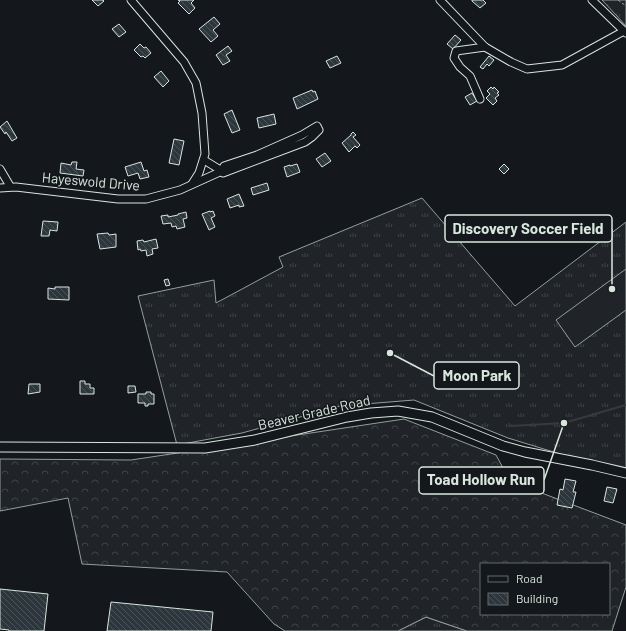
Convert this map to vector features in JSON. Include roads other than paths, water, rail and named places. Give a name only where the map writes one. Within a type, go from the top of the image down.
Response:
[{"type":"main road","name":"Beaver Grade Road","points":[[0,447],[205,448],[255,440],[360,415],[398,411],[432,418],[503,446],[525,452],[626,473]]},
{"type":"street","points":[[131,0],[184,62],[193,77],[198,90],[202,113],[205,149],[204,160],[199,173],[190,185]]},
{"type":"street","points":[[440,0],[485,47],[511,62],[527,69],[547,68],[562,65],[625,32],[592,0]]},
{"type":"street","points":[[480,99],[470,76],[460,67],[454,58],[456,51],[485,47]]},
{"type":"street","name":"Hayeswold Drive","points":[[0,188],[10,186],[128,200],[154,197],[172,193],[222,171],[223,173],[232,171],[305,142],[319,130],[317,126],[302,136],[257,155],[224,166],[222,171]]},
{"type":"street","points":[[204,160],[222,171]]},
{"type":"street","points":[[0,169],[10,186]]},
{"type":"waterway","points":[[510,426],[564,423],[626,405]]},
{"type":"place","name":"Discovery Soccer Field","points":[[612,289]]},
{"type":"place","name":"Moon Park","points":[[390,353]]},
{"type":"place","name":"Toad Hollow Run","points":[[564,423]]}]
